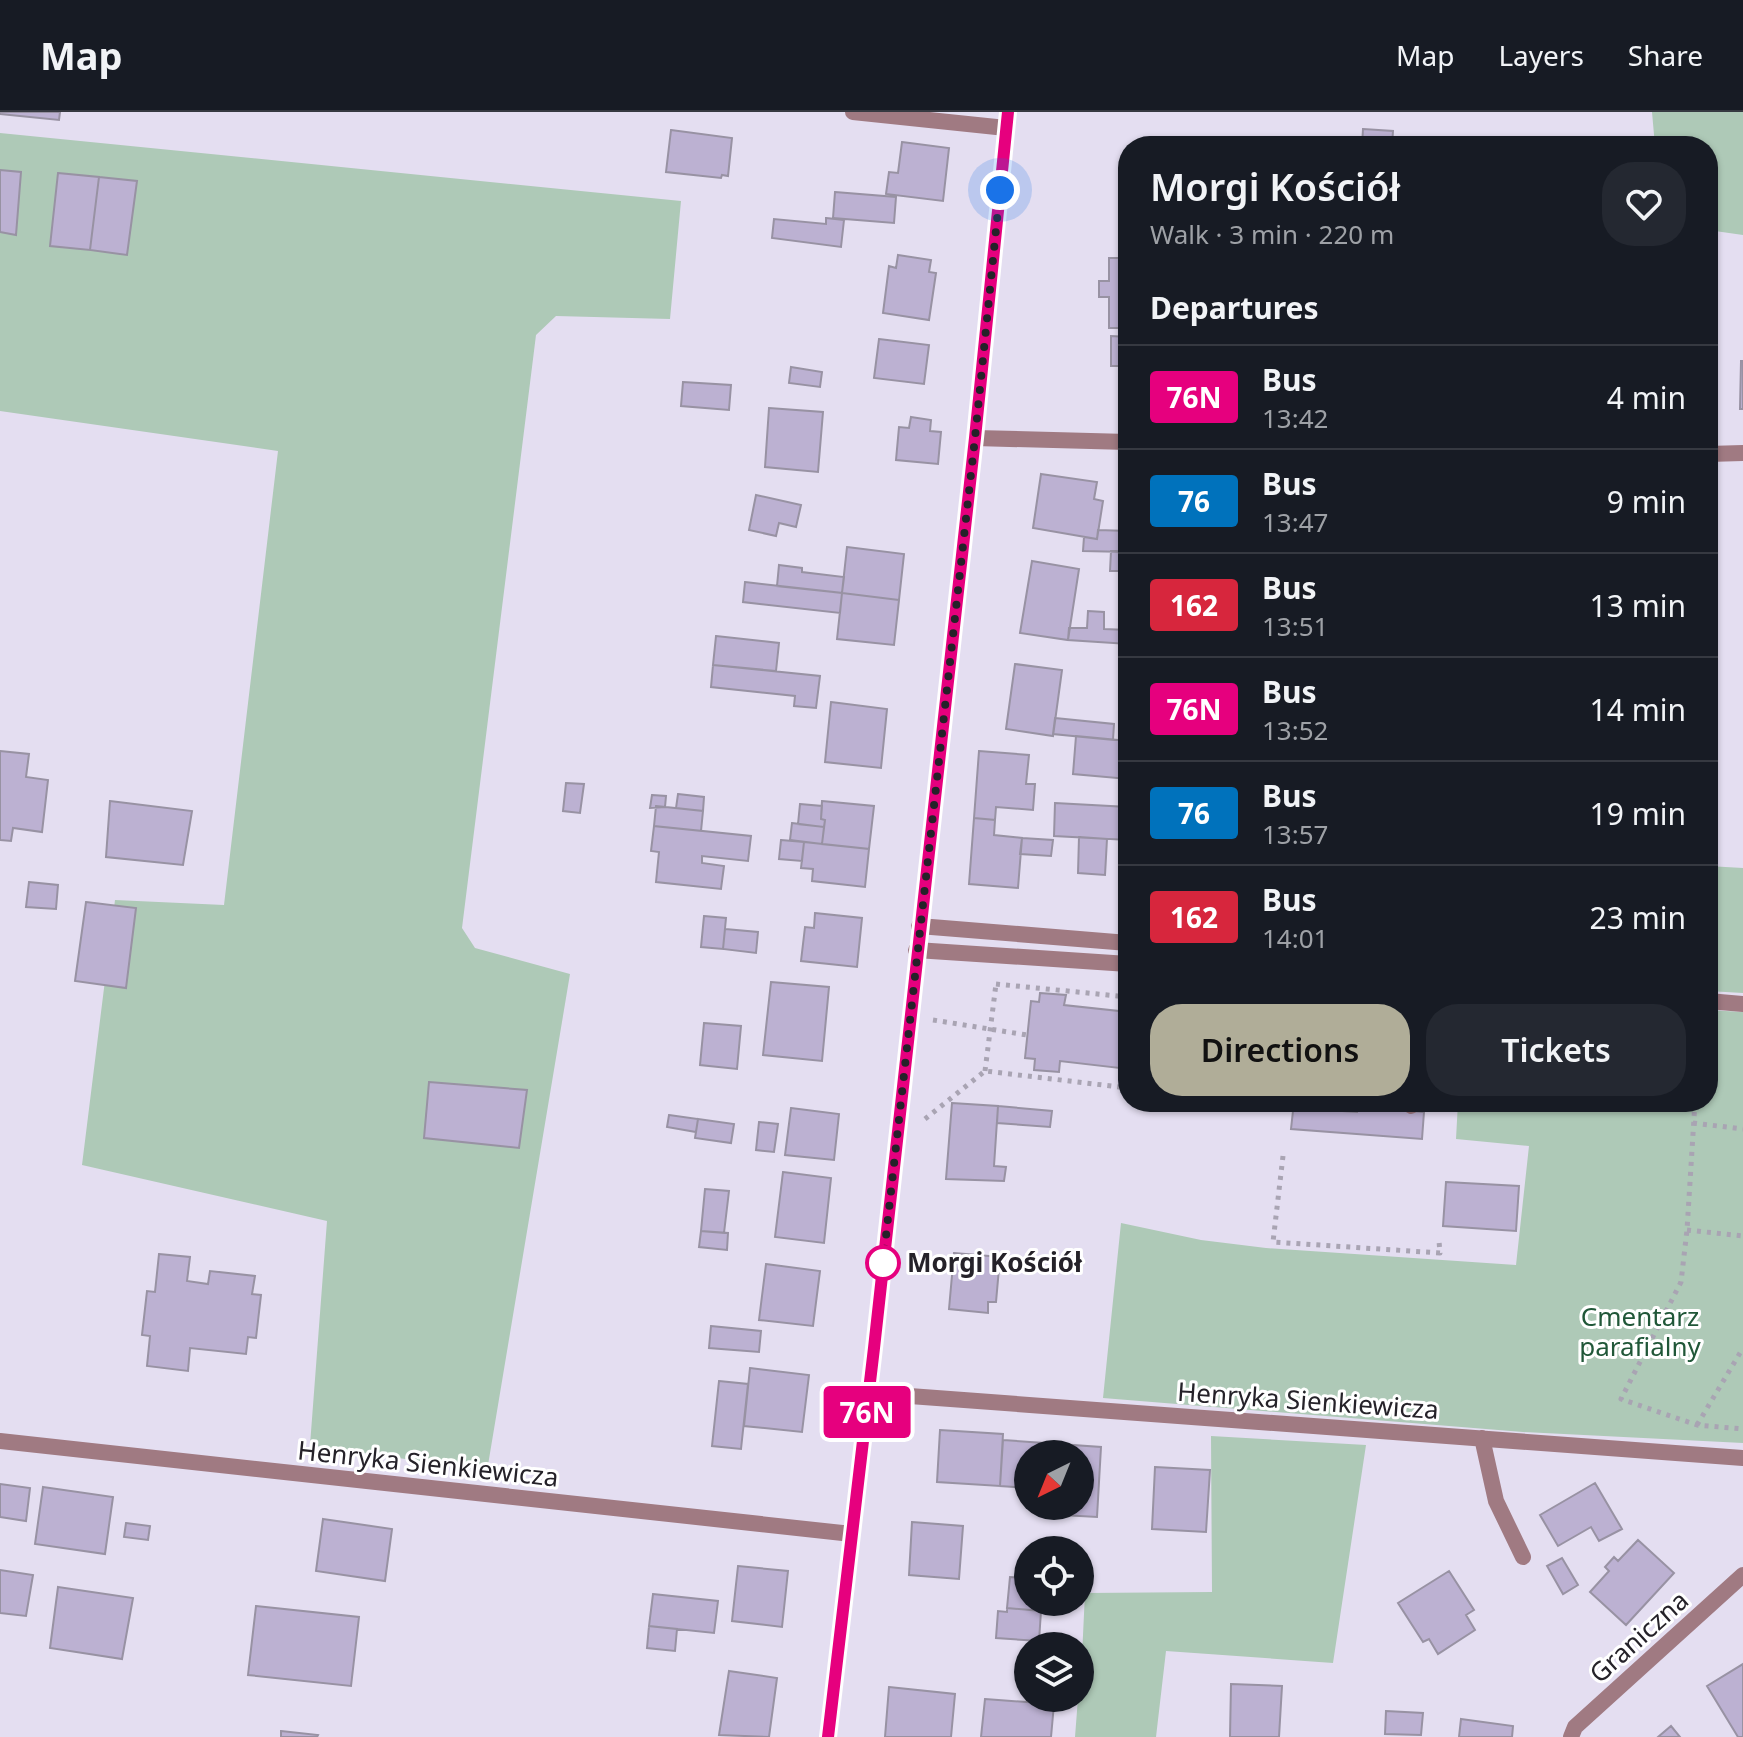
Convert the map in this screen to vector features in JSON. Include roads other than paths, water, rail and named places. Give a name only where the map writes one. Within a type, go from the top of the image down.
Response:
[{"type":"street","points":[[828,1737],[975,438],[1007,120],[853,112]]},
{"type":"street","points":[[975,438],[1118,442]]},
{"type":"street","points":[[1718,454],[1743,453]]},
{"type":"street","points":[[919,926],[1118,942]]},
{"type":"street","points":[[916,950],[1118,963]]},
{"type":"street","points":[[1718,1002],[1743,1004]]},
{"type":"street","name":"Henryka Sienkiewicza","points":[[869,1393],[1743,1458]]},
{"type":"street","points":[[1482,1438],[1496,1501],[1523,1557]]},
{"type":"street","name":"Henryka Sienkiewicza","points":[[0,1441],[852,1534]]},
{"type":"street","name":"Graniczna","points":[[1571,1737],[1575,1727],[1743,1575]]},
{"type":"place","name":"Morgi Kościół","points":[[883,1263]]},
{"type":"park label","name":"Cmentarz parafialny","points":[[1640,1332]]}]
